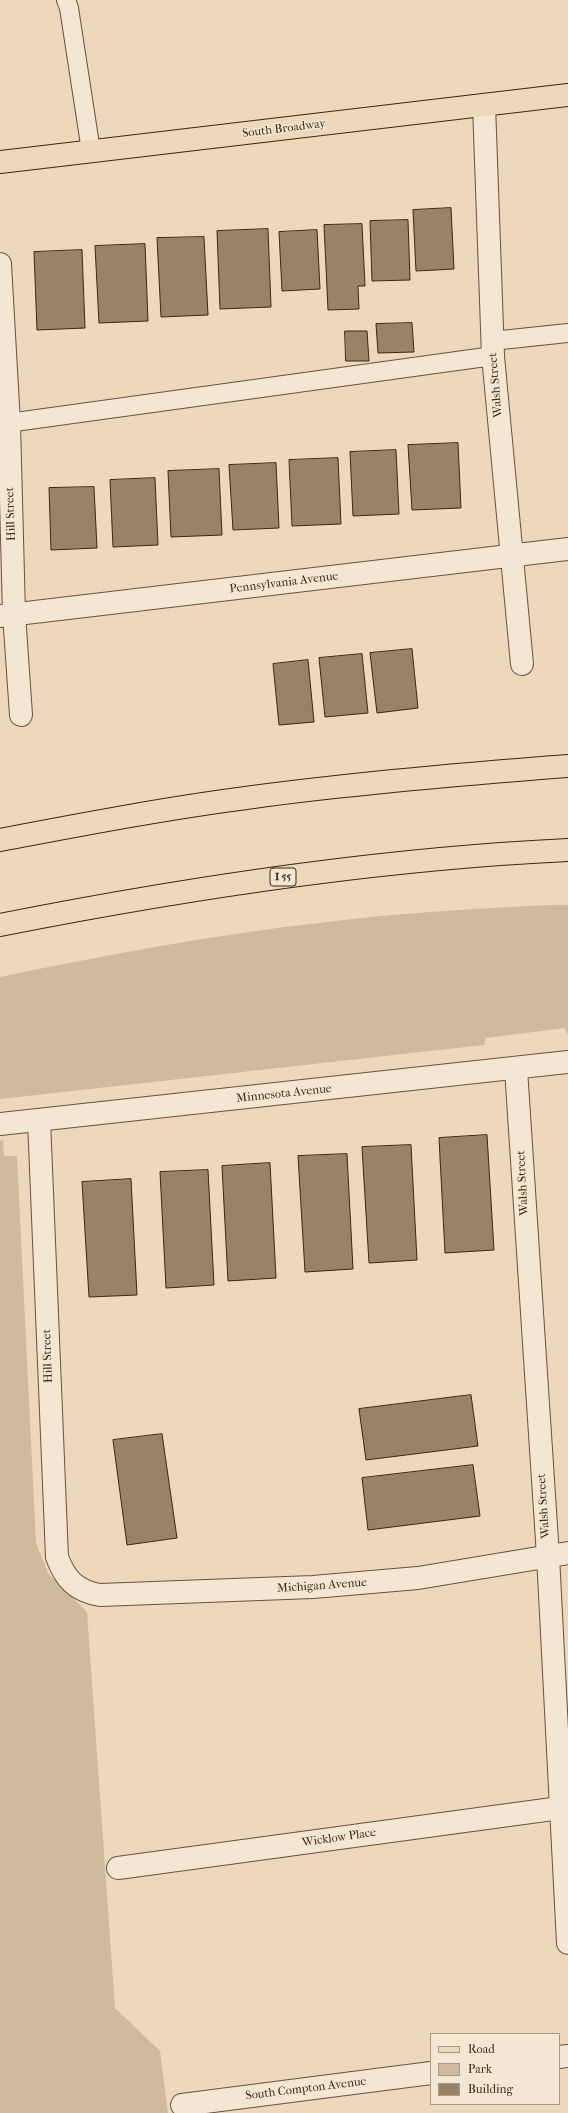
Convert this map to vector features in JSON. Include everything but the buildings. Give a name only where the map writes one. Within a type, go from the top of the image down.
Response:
[{"type":"main road","name":"South Broadway","points":[[0,162],[568,95]]},
{"type":"main road","points":[[0,840],[84,824],[251,797],[412,778],[568,766]]},
{"type":"main road","name":"I 55","points":[[0,925],[208,887],[372,866],[568,850]]},
{"type":"street","name":"Walsh Street","points":[[484,105],[493,349],[522,664]]},
{"type":"street","name":"Hill Street","points":[[0,264],[7,615],[21,715]]},
{"type":"street","name":"Pennsylvania Avenue","points":[[7,615],[568,549]]},
{"type":"street","name":"Minnesota Avenue","points":[[0,1124],[516,1069],[568,1062]]},
{"type":"street","name":"Walsh Street","points":[[516,1069],[558,1554],[568,1944]]},
{"type":"street","name":"Hill Street","points":[[39,1120],[57,1557],[62,1573],[75,1586]]},
{"type":"street","name":"Michigan Avenue","points":[[75,1586],[87,1593],[100,1595],[314,1587],[418,1578],[558,1554]]},
{"type":"street","name":"Wicklow Place","points":[[118,1868],[564,1808]]},
{"type":"street","name":"South Compton Avenue","points":[[182,2105],[430,2073]]},
{"type":"lane","points":[[66,0],[70,16],[91,151]]},
{"type":"lane","points":[[4,424],[493,349],[568,333]]},
{"type":"green space","points":[[568,905],[568,1035],[565,1028],[486,1038],[484,1045],[0,1099],[0,977],[159,946],[239,933],[405,914]]},
{"type":"green space","points":[[3,1140],[4,1156],[17,1156],[36,1543],[48,1573],[87,1612],[115,2008],[160,2051],[168,2113],[0,2113],[0,1141]]}]
